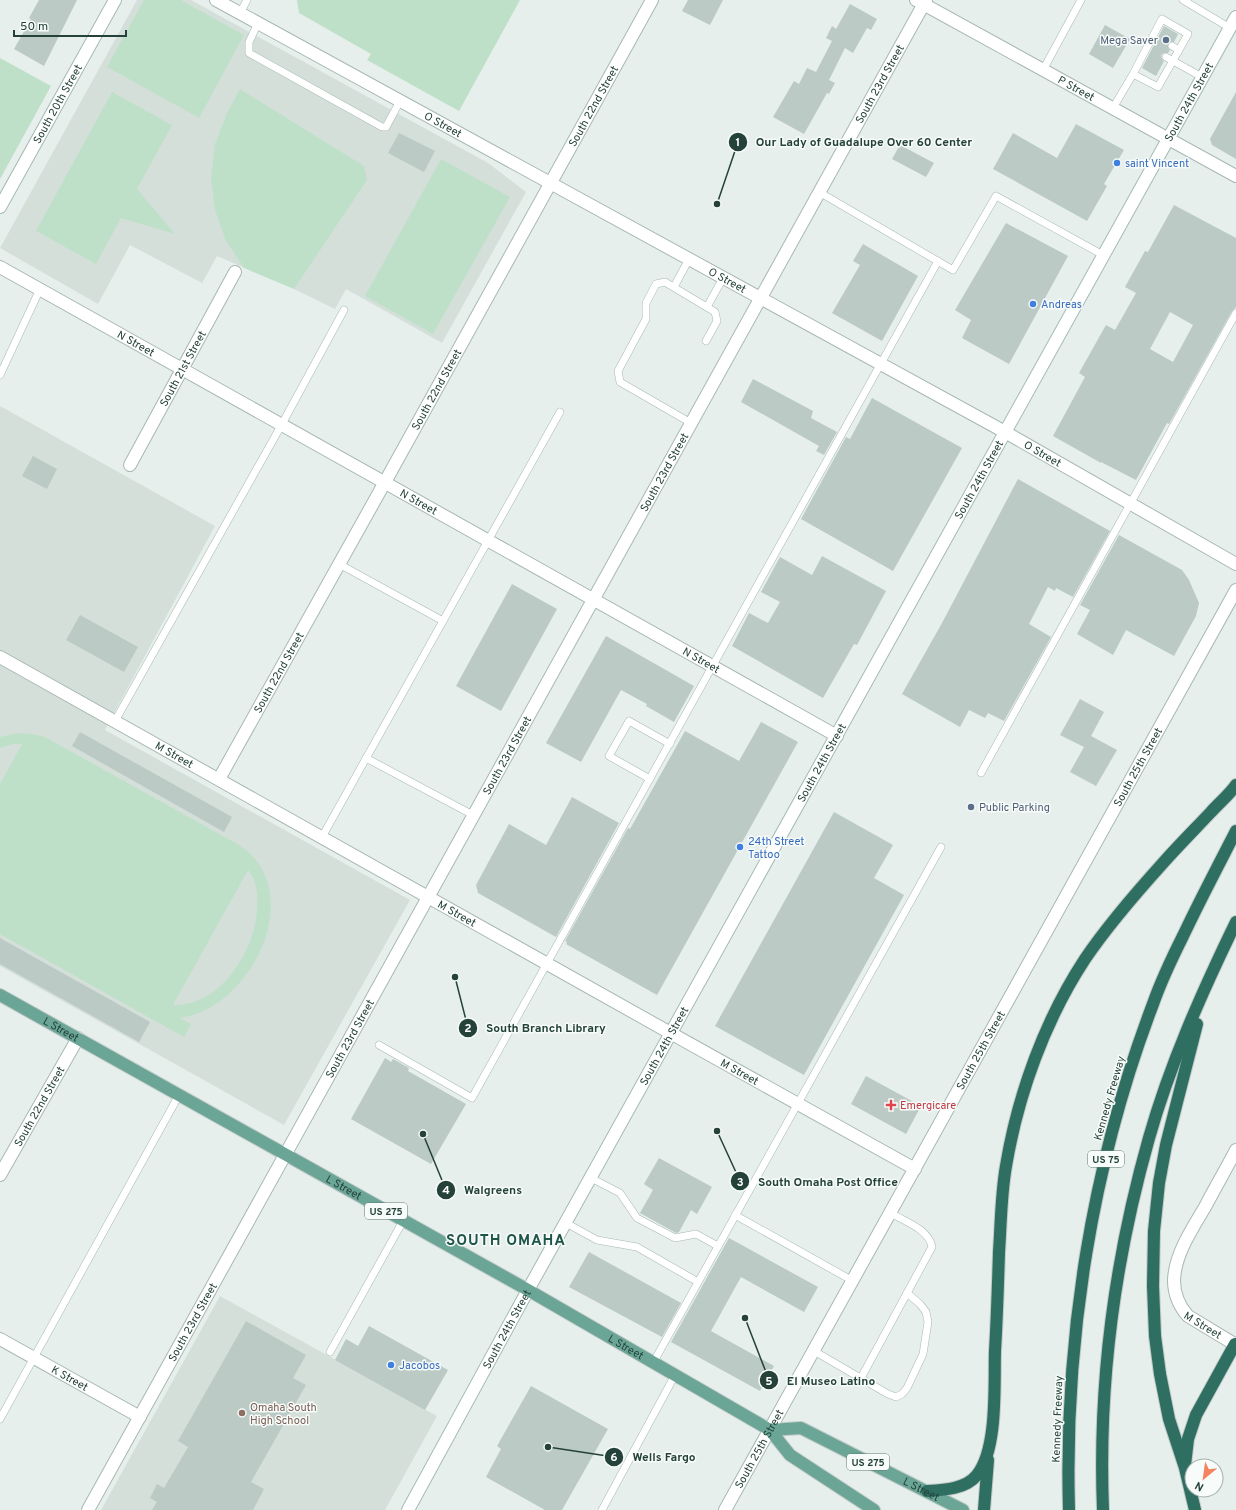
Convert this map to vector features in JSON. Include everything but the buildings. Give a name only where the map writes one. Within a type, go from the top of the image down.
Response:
[{"type":"highway","points":[[984,1510],[993,1407],[1002,1202],[1012,1134],[1026,1086],[1046,1034],[1063,999],[1085,960],[1118,915],[1147,881],[1236,785]]},
{"type":"highway","name":"Kennedy Freeway","points":[[1069,1510],[1069,1410],[1076,1325],[1083,1274],[1107,1154],[1138,1043],[1153,1002],[1210,879],[1236,831]]},
{"type":"highway","points":[[1103,1510],[1103,1415],[1110,1335],[1121,1261],[1149,1137],[1166,1086],[1207,984],[1236,922]]},
{"type":"highway","points":[[1184,1465],[1169,1419],[1155,1336],[1153,1286],[1154,1231],[1159,1183],[1166,1145],[1207,984]]},
{"type":"highway","points":[[1186,1458],[1188,1439],[1196,1415],[1236,1345]]},
{"type":"highway","points":[[927,1491],[948,1489],[967,1484],[975,1478],[983,1466],[989,1451]]},
{"type":"highway","points":[[1192,1498],[1195,1510]]},
{"type":"main road","name":"L Street","points":[[0,995],[528,1290],[770,1430],[790,1455],[874,1510]]},
{"type":"main road","name":"L Street","points":[[770,1430],[802,1428],[963,1510]]},
{"type":"street","name":"South 20th Street","points":[[0,207],[114,0]]},
{"type":"street","name":"O Street","points":[[216,0],[1006,432],[1236,564]]},
{"type":"street","name":"South 22nd Street","points":[[219,779],[652,0]]},
{"type":"street","name":"P Street","points":[[922,1],[1043,70],[1236,176]]},
{"type":"street","name":"South 23rd Street","points":[[88,1510],[819,192],[922,1]]},
{"type":"street","name":"South 24th Street","points":[[408,1510],[528,1290],[1236,17]]},
{"type":"street","name":"N Street","points":[[0,267],[594,598],[837,736]]},
{"type":"street","name":"South 21st Street","points":[[130,465],[235,272]]},
{"type":"street","name":"South 25th Street","points":[[725,1510],[1236,590]]},
{"type":"street","name":"M Street","points":[[0,657],[428,896],[547,965],[915,1169]]},
{"type":"street","name":"South 22nd Street","points":[[0,1175],[78,1038]]},
{"type":"street","name":"M Street","points":[[1236,1150],[1189,1235],[1177,1262],[1174,1279],[1176,1299],[1182,1310],[1188,1316],[1236,1345]]},
{"type":"street","name":"K Street","points":[[0,1339],[140,1417]]},
{"type":"lane","points":[[240,13],[247,0]]},
{"type":"lane","points":[[1043,70],[1081,0]]},
{"type":"lane","points":[[1183,0],[1230,28]]},
{"type":"lane","points":[[1113,108],[1133,74],[1143,60],[1155,37],[1162,19],[1188,34],[1173,61],[1163,71],[1158,87],[1133,74]]},
{"type":"lane","points":[[258,23],[249,42],[249,53],[382,127],[386,127],[400,101]]},
{"type":"lane","points":[[1172,46],[1179,50]]},
{"type":"lane","points":[[1166,57],[1202,77]]},
{"type":"lane","points":[[819,192],[953,270],[996,196],[1104,255]]},
{"type":"lane","points":[[674,287],[689,259]]},
{"type":"lane","points":[[379,1045],[472,1098],[938,261]]},
{"type":"lane","points":[[707,307],[723,278]]},
{"type":"lane","points":[[691,423],[620,382],[618,371],[646,319],[646,302],[656,284],[665,282],[715,312],[717,321],[706,341]]},
{"type":"lane","points":[[0,375],[40,289]]},
{"type":"lane","points":[[115,721],[282,424],[344,310]]},
{"type":"lane","points":[[981,773],[1236,312]]},
{"type":"lane","points":[[322,837],[560,412]]},
{"type":"lane","points":[[339,564],[443,621]]},
{"type":"lane","points":[[650,779],[609,756],[629,721],[670,744]]},
{"type":"lane","points":[[366,758],[473,815]]},
{"type":"lane","points":[[653,1363],[941,847]]},
{"type":"lane","points":[[0,1419],[179,1095]]},
{"type":"lane","points":[[591,1178],[620,1193],[637,1218],[675,1238],[696,1234],[718,1246]]},
{"type":"lane","points":[[861,1378],[932,1247],[930,1239],[924,1232],[891,1213]]},
{"type":"lane","points":[[735,1215],[853,1281]]},
{"type":"lane","points":[[330,1352],[403,1220]]},
{"type":"lane","points":[[566,1223],[597,1240],[637,1248],[698,1282]]},
{"type":"lane","points":[[814,1351],[888,1394],[896,1397],[902,1394],[907,1388],[923,1354],[928,1322],[926,1312],[920,1304],[907,1294]]},
{"type":"lane","points":[[602,1510],[675,1375]]},
{"type":"shaded area","points":[[137,0],[191,0],[488,163],[526,192],[442,343],[346,289],[335,309],[294,289],[217,256],[202,283],[130,245],[98,304],[0,248]]},
{"type":"shaded area","points":[[0,406],[215,526],[105,730],[410,900],[284,1125],[0,966]]},
{"type":"shaded area","points":[[220,1296],[437,1416],[385,1510],[101,1510]]},
{"type":"green space","points":[[144,0],[181,0],[244,35],[199,118],[107,67]]},
{"type":"green space","points":[[297,0],[520,0],[459,111],[367,60],[371,54],[299,13]]},
{"type":"green space","points":[[0,58],[51,86],[0,179]]},
{"type":"green space","points":[[240,89],[364,166],[367,180],[294,289],[244,268],[226,241],[215,210],[211,178],[215,144],[227,113]]},
{"type":"green space","points":[[112,92],[172,125],[137,189],[175,234],[121,218],[96,264],[36,231]]},
{"type":"green space","points":[[441,159],[510,197],[433,334],[365,296]]},
{"type":"green space","points":[[18,733],[45,737],[239,845],[260,865],[269,890],[270,917],[263,945],[249,971],[229,994],[206,1010],[180,1018],[191,1024],[184,1037],[0,934],[0,784],[22,744],[14,744],[0,748],[0,737]],"holes":[[[248,870],[256,888],[257,908],[255,924],[250,941],[242,958],[232,973],[220,986],[206,997],[190,1003],[173,1005]]]},
{"type":"place","name":"Mega Saver","points":[[1166,40]]},
{"type":"place","name":"saint Vincent","points":[[1117,163]]},
{"type":"place","name":"Our Lady of Guadalupe Over 60 Center","points":[[717,204]]},
{"type":"place","name":"Andreas","points":[[1033,304]]},
{"type":"place","name":"Public Parking","points":[[971,807]]},
{"type":"place","name":"24th Street Tattoo","points":[[740,847]]},
{"type":"place","name":"South Branch Library","points":[[455,977]]},
{"type":"place","name":"Emergicare","points":[[891,1105]]},
{"type":"place","name":"South Omaha Post Office","points":[[717,1131]]},
{"type":"place","name":"Walgreens","points":[[423,1134]]},
{"type":"place","name":"El Museo Latino","points":[[745,1318]]},
{"type":"place","name":"Jacobos","points":[[391,1365]]},
{"type":"place","name":"Omaha South High School","points":[[242,1413]]},
{"type":"place","name":"Wells Fargo","points":[[548,1447]]},
{"type":"district","name":"SOUTH OMAHA","points":[[506,1240]]}]
